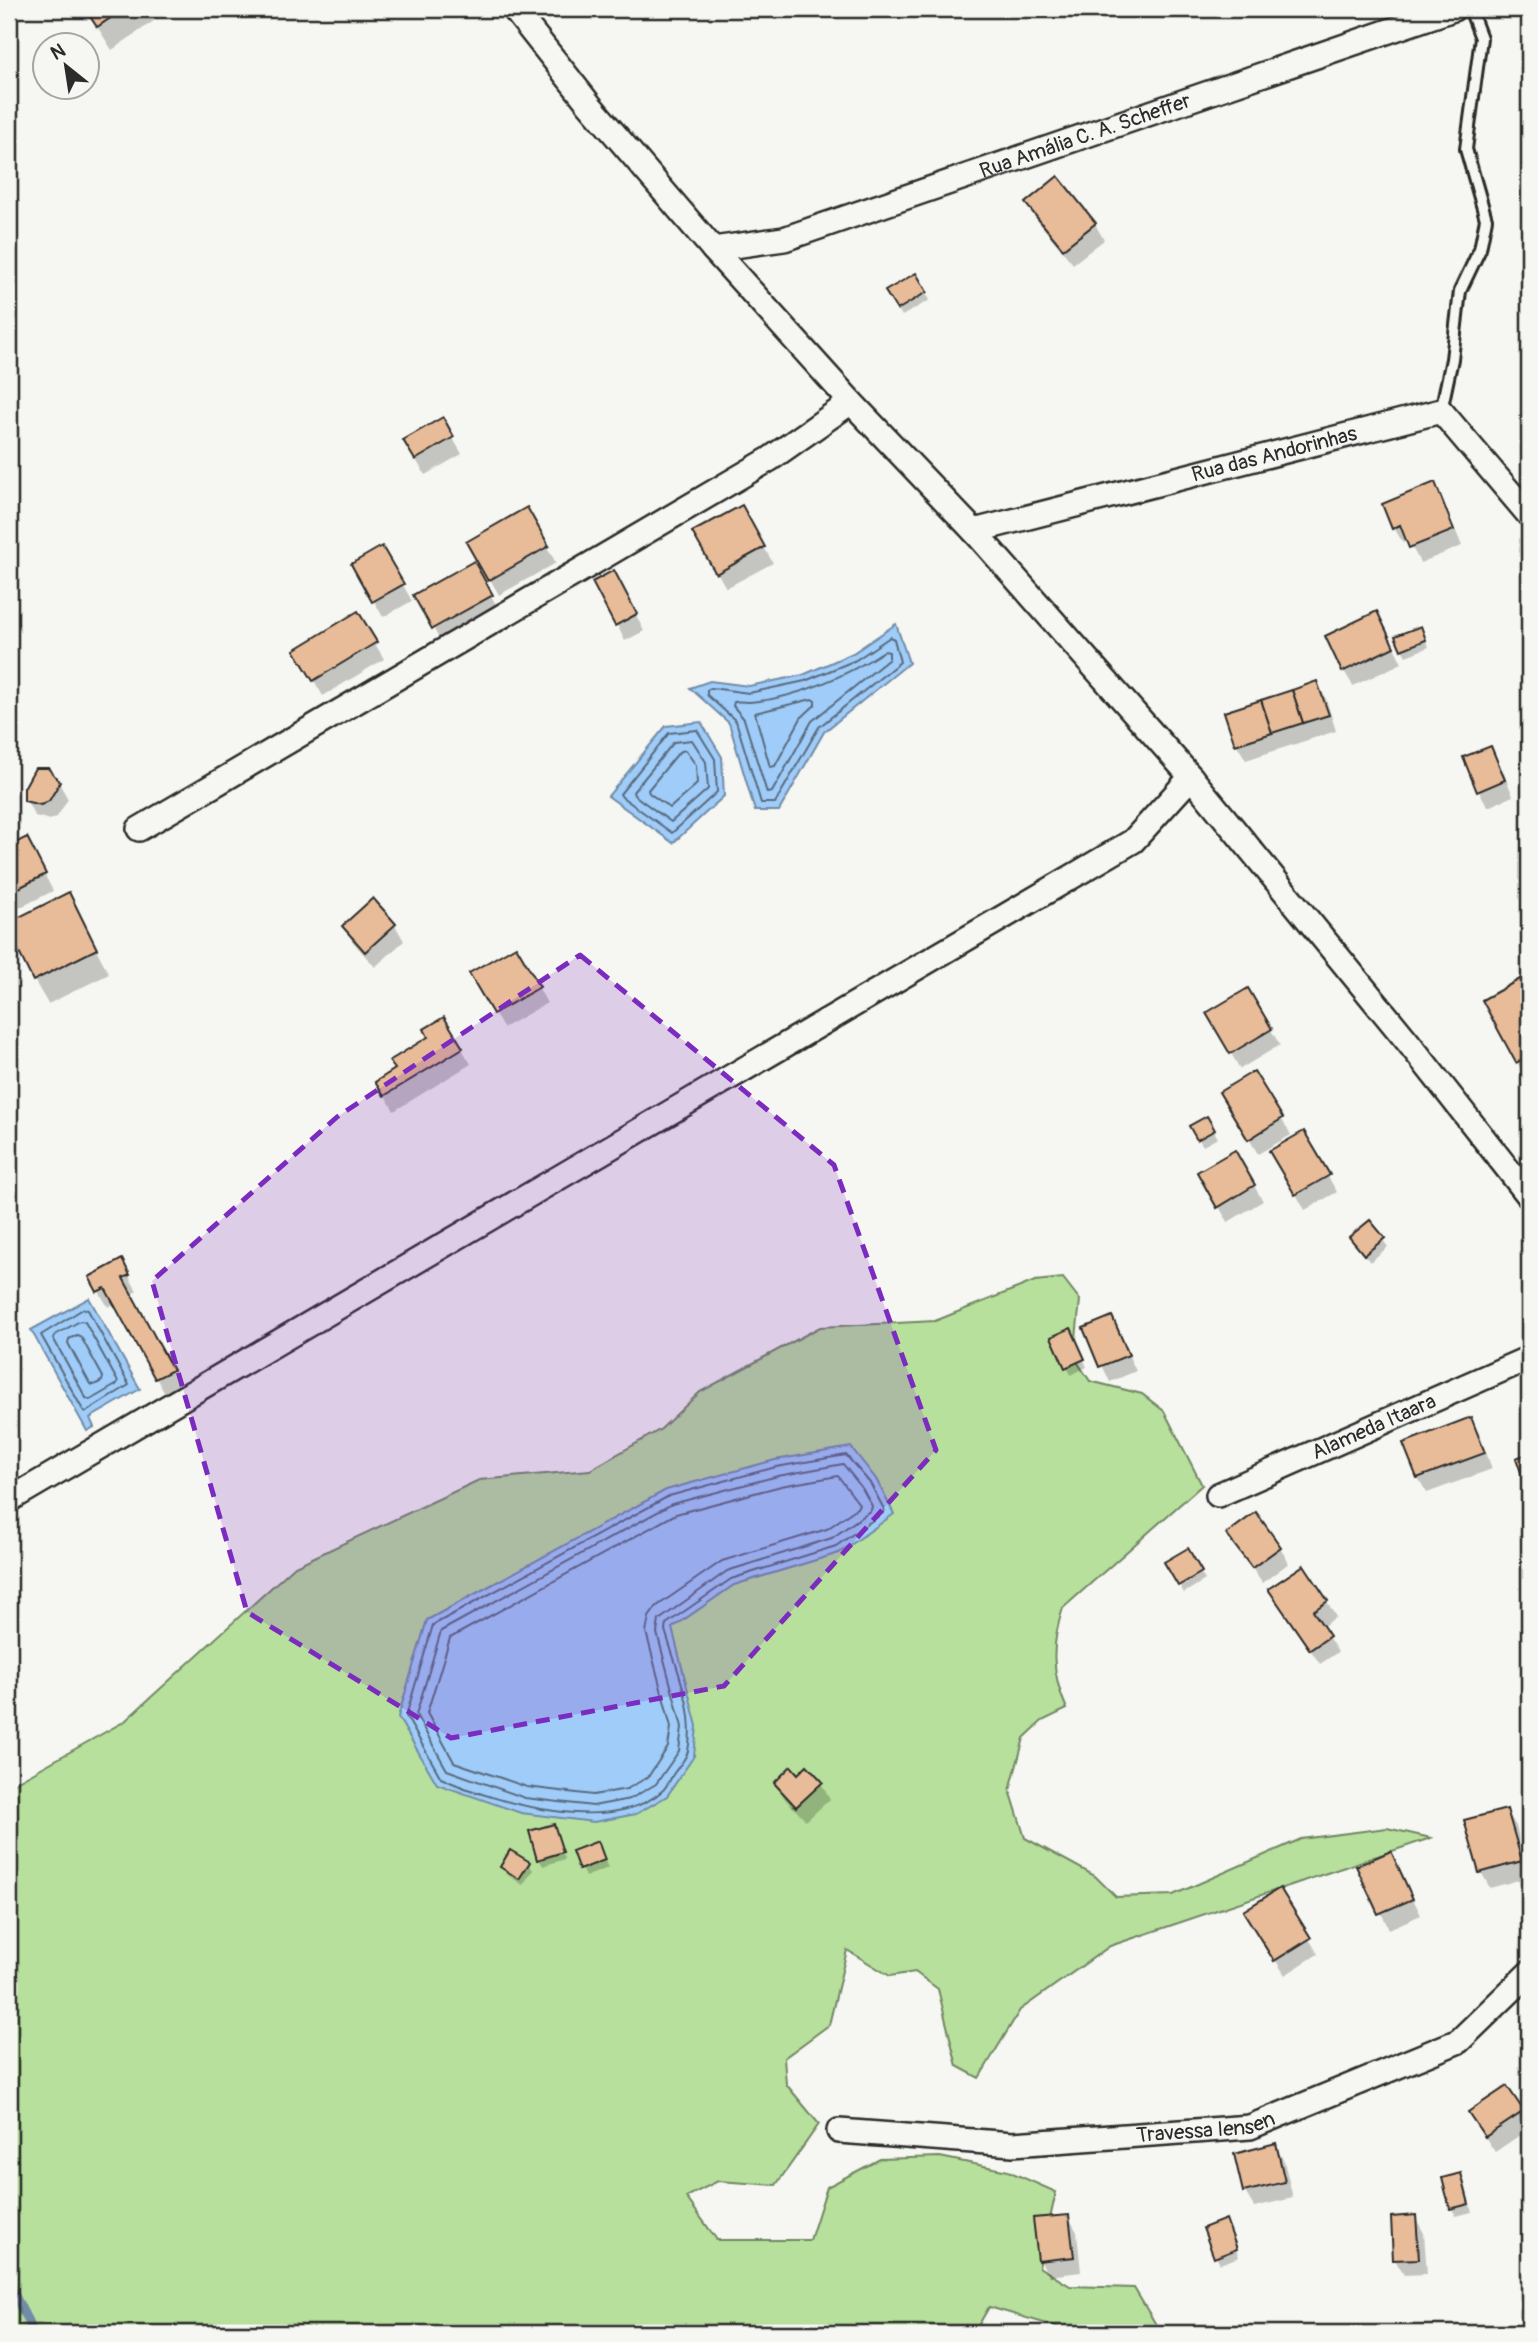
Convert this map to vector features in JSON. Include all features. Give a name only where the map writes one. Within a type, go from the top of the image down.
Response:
[{"type":"street","points":[[514,9],[589,104],[713,249],[851,402],[974,531],[1191,777],[1529,1196]]},
{"type":"street","name":"Rua Amália C. A. Scheffer","points":[[713,249],[785,239],[1453,9]]},
{"type":"street","points":[[139,828],[770,459],[851,402]]},
{"type":"street","points":[[1441,411],[1529,515]]},
{"type":"street","name":"Rua das Andorinhas","points":[[974,531],[1441,411]]},
{"type":"street","points":[[9,1500],[1133,841],[1191,777]]},
{"type":"street","name":"Alameda Itaara","points":[[1218,1495],[1529,1359]]},
{"type":"street","name":"Travessa Iensen","points":[[839,2130],[1013,2144],[1250,2127],[1459,2041],[1529,1973]]},
{"type":"lane","points":[[1441,411],[1452,359],[1461,291],[1480,249],[1486,219],[1466,149],[1480,38],[1470,9]]},
{"type":"highlighted area","points":[[580,955],[834,1165],[936,1450],[724,1686],[451,1738],[247,1612],[152,1281],[337,1117]]},
{"type":"green space","points":[[1063,1278],[1080,1300],[1074,1357],[1090,1381],[1142,1394],[1164,1411],[1202,1485],[1063,1608],[1056,1634],[1054,1659],[1058,1684],[1067,1709],[1042,1721],[1024,1738],[1010,1790],[1025,1838],[1095,1876],[1116,1897],[1173,1895],[1301,1839],[1387,1828],[1431,1838],[1110,1946],[1020,2010],[979,2078],[957,2066],[938,1989],[915,1972],[890,1976],[847,1950],[829,2025],[784,2058],[786,2084],[819,2124],[776,2185],[718,2181],[686,2197],[717,2240],[810,2240],[827,2187],[880,2159],[940,2157],[1008,2171],[1056,2192],[1039,2267],[1070,2286],[1134,2288],[1161,2333],[1078,2333],[989,2307],[974,2333],[9,2333],[9,1786],[125,1721],[295,1566],[479,1480],[590,1470],[661,1429],[700,1392],[820,1327],[935,1321],[1035,1281]]},
{"type":"water","points":[[896,624],[909,663],[824,732],[779,811],[755,811],[729,723],[690,688],[710,681],[749,686],[803,675],[853,653]]},
{"type":"water","points":[[701,722],[722,757],[724,796],[673,843],[608,796],[666,726]]},
{"type":"water","points":[[89,1298],[140,1389],[90,1418],[94,1427],[87,1431],[31,1330]]},
{"type":"water","points":[[851,1447],[876,1479],[894,1514],[839,1553],[734,1585],[672,1628],[697,1726],[694,1756],[667,1796],[636,1814],[594,1822],[521,1813],[437,1784],[398,1717],[427,1620],[666,1490],[775,1460]]},
{"type":"building","points":[[85,9],[124,9],[97,27]]},
{"type":"building","points":[[1058,176],[1096,223],[1063,249],[1025,203]]},
{"type":"building","points":[[916,273],[927,292],[897,310],[885,291]]},
{"type":"building","points":[[443,417],[454,437],[415,460],[403,440]]},
{"type":"building","points":[[1435,482],[1454,530],[1409,548],[1400,525],[1392,529],[1382,504]]},
{"type":"building","points":[[742,505],[765,547],[716,574],[692,532]]},
{"type":"building","points":[[527,507],[549,546],[488,581],[466,542]]},
{"type":"building","points":[[382,546],[404,584],[372,602],[351,564]]},
{"type":"building","points":[[474,561],[493,595],[432,629],[413,595]]},
{"type":"building","points":[[614,570],[637,614],[615,626],[592,582]]},
{"type":"building","points":[[358,611],[377,642],[313,681],[294,650]]},
{"type":"building","points":[[1377,611],[1394,647],[1342,672],[1325,636]]},
{"type":"building","points":[[1421,626],[1426,640],[1401,650],[1395,636]]},
{"type":"building","points":[[1317,681],[1329,715],[1303,723],[1292,690]]},
{"type":"building","points":[[1292,690],[1303,723],[1272,733],[1261,700]]},
{"type":"building","points":[[1261,700],[1272,733],[1235,745],[1224,712]]},
{"type":"building","points":[[1491,746],[1505,780],[1477,792],[1463,757]]},
{"type":"building","points":[[35,768],[48,768],[60,782],[49,801],[41,805],[24,801],[24,788]]},
{"type":"building","points":[[27,837],[46,874],[9,893],[9,846]]},
{"type":"building","points":[[69,892],[97,949],[33,981],[9,932],[9,922]]},
{"type":"building","points":[[373,898],[396,924],[365,952],[342,926]]},
{"type":"building","points":[[516,946],[540,987],[493,1014],[469,973]]},
{"type":"building","points":[[1522,978],[1529,992],[1529,1056],[1516,1063],[1482,1000]]},
{"type":"building","points":[[1248,988],[1272,1029],[1230,1054],[1206,1013]]},
{"type":"building","points":[[444,1017],[463,1048],[384,1096],[375,1082],[395,1069],[389,1061],[428,1037],[424,1029]]},
{"type":"building","points":[[1254,1071],[1283,1118],[1248,1140],[1219,1092]]},
{"type":"building","points":[[1207,1116],[1215,1130],[1197,1140],[1189,1126]]},
{"type":"building","points":[[1304,1131],[1330,1175],[1295,1195],[1269,1151]]},
{"type":"building","points":[[1235,1150],[1255,1185],[1217,1208],[1197,1172]]},
{"type":"building","points":[[1370,1220],[1385,1238],[1364,1255],[1349,1237]]},
{"type":"building","points":[[122,1259],[130,1275],[123,1278],[173,1370],[155,1379],[105,1288],[97,1292],[89,1277]]},
{"type":"building","points":[[1112,1316],[1129,1355],[1099,1367],[1083,1328]]},
{"type":"building","points":[[1071,1328],[1085,1359],[1065,1368],[1051,1337]]},
{"type":"building","points":[[1471,1417],[1485,1453],[1417,1478],[1403,1443]]},
{"type":"building","points":[[1529,1453],[1529,1476],[1523,1478],[1516,1458]]},
{"type":"building","points":[[1256,1512],[1281,1547],[1252,1568],[1226,1534]]},
{"type":"building","points":[[1188,1548],[1202,1572],[1178,1586],[1164,1562]]},
{"type":"building","points":[[1304,1565],[1328,1601],[1313,1611],[1330,1636],[1310,1650],[1268,1589]]},
{"type":"building","points":[[807,1765],[823,1782],[796,1807],[774,1783],[791,1766],[798,1774]]},
{"type":"building","points":[[1507,1809],[1522,1861],[1479,1873],[1464,1820]]},
{"type":"building","points":[[554,1824],[563,1852],[537,1860],[529,1831]]},
{"type":"building","points":[[598,1841],[605,1860],[579,1870],[572,1851]]},
{"type":"building","points":[[510,1850],[530,1862],[519,1879],[500,1867]]},
{"type":"building","points":[[1391,1851],[1413,1899],[1378,1914],[1356,1866]]},
{"type":"building","points":[[1280,1888],[1311,1938],[1274,1961],[1243,1911]]},
{"type":"building","points":[[1507,2086],[1524,2111],[1485,2137],[1468,2112]]},
{"type":"building","points":[[1276,2143],[1285,2182],[1243,2192],[1234,2154]]},
{"type":"building","points":[[1461,2173],[1469,2204],[1450,2209],[1442,2178]]},
{"type":"building","points":[[1069,2215],[1074,2257],[1038,2261],[1033,2218]]},
{"type":"building","points":[[1416,2215],[1419,2259],[1393,2260],[1391,2217]]},
{"type":"building","points":[[1226,2219],[1237,2249],[1214,2258],[1203,2228]]},
{"type":"waterway","points":[[9,2284],[34,2333]]}]
